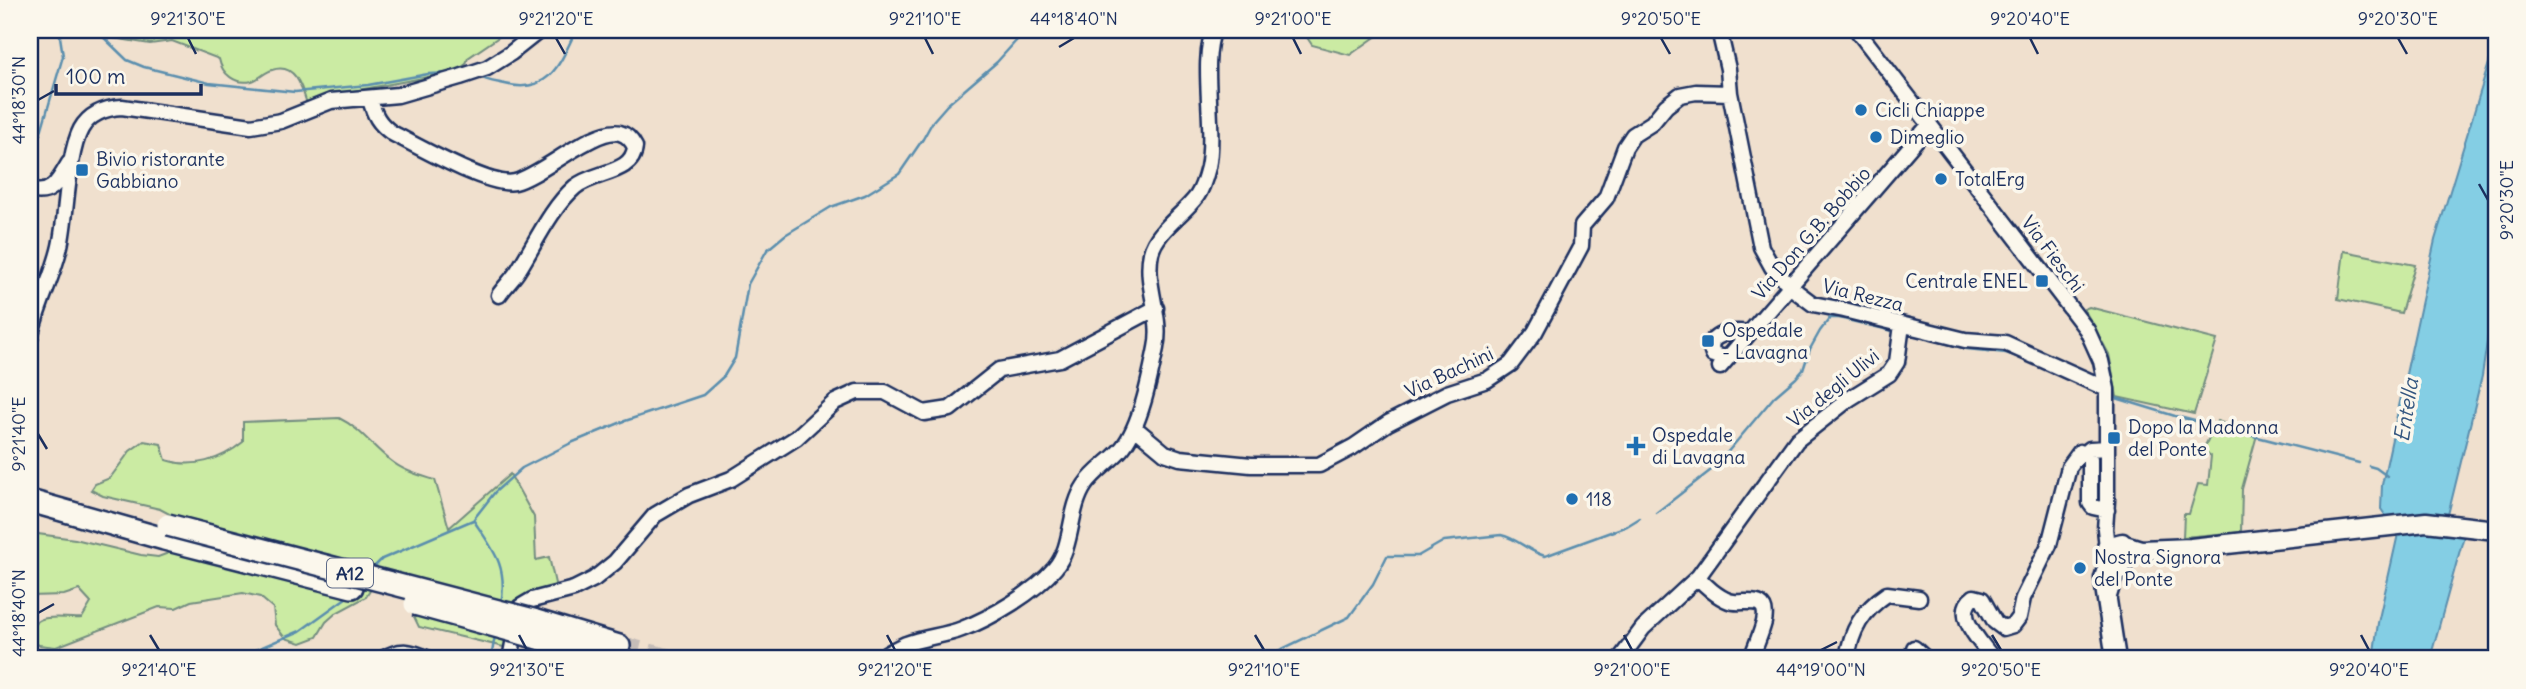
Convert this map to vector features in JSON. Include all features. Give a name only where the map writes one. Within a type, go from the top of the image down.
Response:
[{"type":"highway","name":"A12","points":[[30,487],[166,532]]},
{"type":"highway","name":"A12","points":[[30,501],[166,532],[531,627],[612,653]]},
{"type":"main road","points":[[2116,659],[2104,578],[2118,554],[2426,522],[2496,530]]},
{"type":"street","points":[[30,339],[60,247],[73,155],[81,130],[91,116],[111,108],[122,107],[251,125],[281,121],[331,101],[398,94],[487,68],[540,30]]},
{"type":"street","points":[[878,659],[907,644],[960,630],[985,619],[1031,589],[1055,568],[1065,550],[1076,504],[1086,484],[1123,447],[1135,428],[1157,344],[1156,308],[1149,279],[1151,251],[1159,238],[1199,195],[1208,166],[1211,37],[1214,30]]},
{"type":"street","name":"Via Rezza","points":[[1719,30],[1761,247],[1772,267],[1790,286],[1813,304],[1965,340],[2005,343],[2107,389]]},
{"type":"street","name":"Via Fieschi","points":[[1857,30],[2087,330],[2101,361],[2107,389],[2105,529],[2118,554]]},
{"type":"street","name":"Via Bachini","points":[[1135,428],[1165,453],[1180,458],[1251,465],[1319,465],[1353,447],[1388,423],[1447,393],[1487,380],[1511,364],[1535,332],[1581,246],[1582,226],[1606,198],[1625,146],[1633,135],[1652,123],[1680,94],[1730,93]]},
{"type":"street","points":[[370,99],[381,126],[497,182],[518,181],[605,135],[623,133],[631,140],[635,148],[631,161],[623,168],[587,179],[573,189],[499,295]]},
{"type":"street","name":"Via Don G.B. Bobbio","points":[[1749,333],[1720,335],[1712,341],[1713,355],[1724,363],[1930,124]]},
{"type":"street","points":[[30,190],[40,193],[51,190],[73,155]]},
{"type":"street","points":[[510,659],[520,607],[532,600],[574,589],[594,579],[615,562],[655,515],[689,495],[731,479],[796,438],[835,402],[856,392],[885,392],[924,413],[950,409],[999,370],[1060,359],[1156,308]]},
{"type":"street","name":"Via degli Ulivi","points":[[1620,659],[1643,628],[1698,577],[1797,440],[1849,399],[1889,374],[1896,362],[1902,326]]},
{"type":"street","points":[[2085,454],[2090,449],[2107,447]]},
{"type":"street","points":[[1993,659],[1966,621],[1965,609],[1973,597],[1982,599],[1995,622],[2003,628],[2013,625],[2019,617],[2023,598],[2049,545],[2069,467],[2081,452],[2090,459],[2090,503],[2093,507],[2107,509]]},
{"type":"street","points":[[1698,577],[1703,584],[1729,601],[1751,600],[1758,603],[1763,610],[1764,620],[1751,659]]},
{"type":"street","points":[[1847,659],[1850,641],[1863,614],[1872,603],[1887,594],[1919,598]]},
{"type":"street","points":[[893,659],[907,644]]},
{"type":"street","points":[[1914,648],[1926,659]]},
{"type":"street","points":[[383,659],[391,654],[410,650],[429,659]]},
{"type":"street","points":[[1694,659],[1710,659]]},
{"type":"green space","points":[[97,30],[509,30],[468,58],[466,64],[455,72],[343,93],[307,104],[296,78],[286,70],[272,70],[252,81],[235,80],[226,74],[219,59],[172,41],[150,44],[113,38]]},
{"type":"green space","points":[[1302,30],[1380,30],[1378,35],[1350,55],[1312,45]]},
{"type":"green space","points":[[2344,251],[2415,265],[2401,313],[2338,299]]},
{"type":"green space","points":[[2089,307],[2217,340],[2194,414],[2117,397],[2109,354],[2084,309]]},
{"type":"green space","points":[[339,418],[395,464],[435,480],[449,528],[510,474],[534,517],[536,560],[549,557],[556,588],[532,595],[508,648],[419,627],[402,592],[380,575],[366,597],[336,613],[326,622],[317,637],[301,643],[285,638],[275,625],[273,608],[260,597],[243,593],[191,601],[176,608],[159,607],[56,647],[39,645],[30,640],[35,623],[56,617],[82,618],[91,603],[79,590],[64,595],[30,596],[30,533],[75,539],[141,555],[158,557],[174,551],[181,520],[160,509],[103,496],[91,490],[95,484],[110,478],[130,451],[144,441],[161,444],[166,460],[196,463],[225,454],[243,442],[243,422]]},
{"type":"green space","points":[[2217,421],[2257,435],[2242,489],[2241,532],[2183,537],[2184,514],[2189,514],[2198,484],[2208,485],[2211,456],[2203,450]]},
{"type":"water","name":"Entella","points":[[2496,40],[2496,281],[2482,376],[2445,527],[2465,532],[2430,659],[2373,659],[2378,623],[2398,534],[2381,509],[2382,485],[2435,240]]},
{"type":"waterway","points":[[38,185],[33,159],[63,56],[59,30]]},
{"type":"waterway","points":[[96,30],[127,60],[144,67],[209,83],[295,92],[451,73]]},
{"type":"waterway","points":[[478,76],[520,86],[543,81],[558,65],[576,30]]},
{"type":"waterway","points":[[372,569],[382,559],[473,520],[495,492],[522,468],[571,443],[622,422],[703,395],[724,376],[735,358],[748,284],[767,250],[785,235],[831,207],[865,195],[899,174],[933,121],[947,105],[997,62],[1026,30]]},
{"type":"waterway","points":[[30,219],[36,195]]},
{"type":"waterway","points":[[1656,513],[1715,467],[1774,397],[1796,378],[1803,370],[1820,331],[1830,318],[1893,331]]},
{"type":"waterway","points":[[1910,334],[1967,349],[2006,353],[2029,361]]},
{"type":"waterway","points":[[2041,367],[2090,389]]},
{"type":"waterway","points":[[2116,398],[2175,416],[2359,463]]},
{"type":"waterway","points":[[2369,466],[2387,476]]},
{"type":"waterway","points":[[1261,659],[1349,617],[1373,584],[1387,556],[1418,556],[1444,541],[1501,535],[1545,556],[1627,526],[1640,518]]},
{"type":"waterway","points":[[474,521],[493,550],[501,569],[501,604]]},
{"type":"waterway","points":[[234,659],[300,631],[350,595]]},
{"type":"waterway","points":[[491,659],[495,635]]},
{"type":"tunnel","points":[[619,646],[668,659]]},
{"type":"place","name":"Cicli Chiappe","points":[[1861,110]]},
{"type":"place","name":"Dimeglio","points":[[1876,137]]},
{"type":"place","name":"Bivio ristorante Gabbiano","points":[[82,170]]},
{"type":"place","name":"TotalErg","points":[[1941,179]]},
{"type":"place","name":"Centrale ENEL","points":[[2042,281]]},
{"type":"place","name":"Ospedale - Lavagna","points":[[1708,341]]},
{"type":"place","name":"Dopo la Madonna del Ponte","points":[[2114,438]]},
{"type":"place","name":"Ospedale di Lavagna","points":[[1636,446]]},
{"type":"place","name":"118","points":[[1572,499]]},
{"type":"place","name":"Nostra Signora del Ponte","points":[[2080,568]]}]
